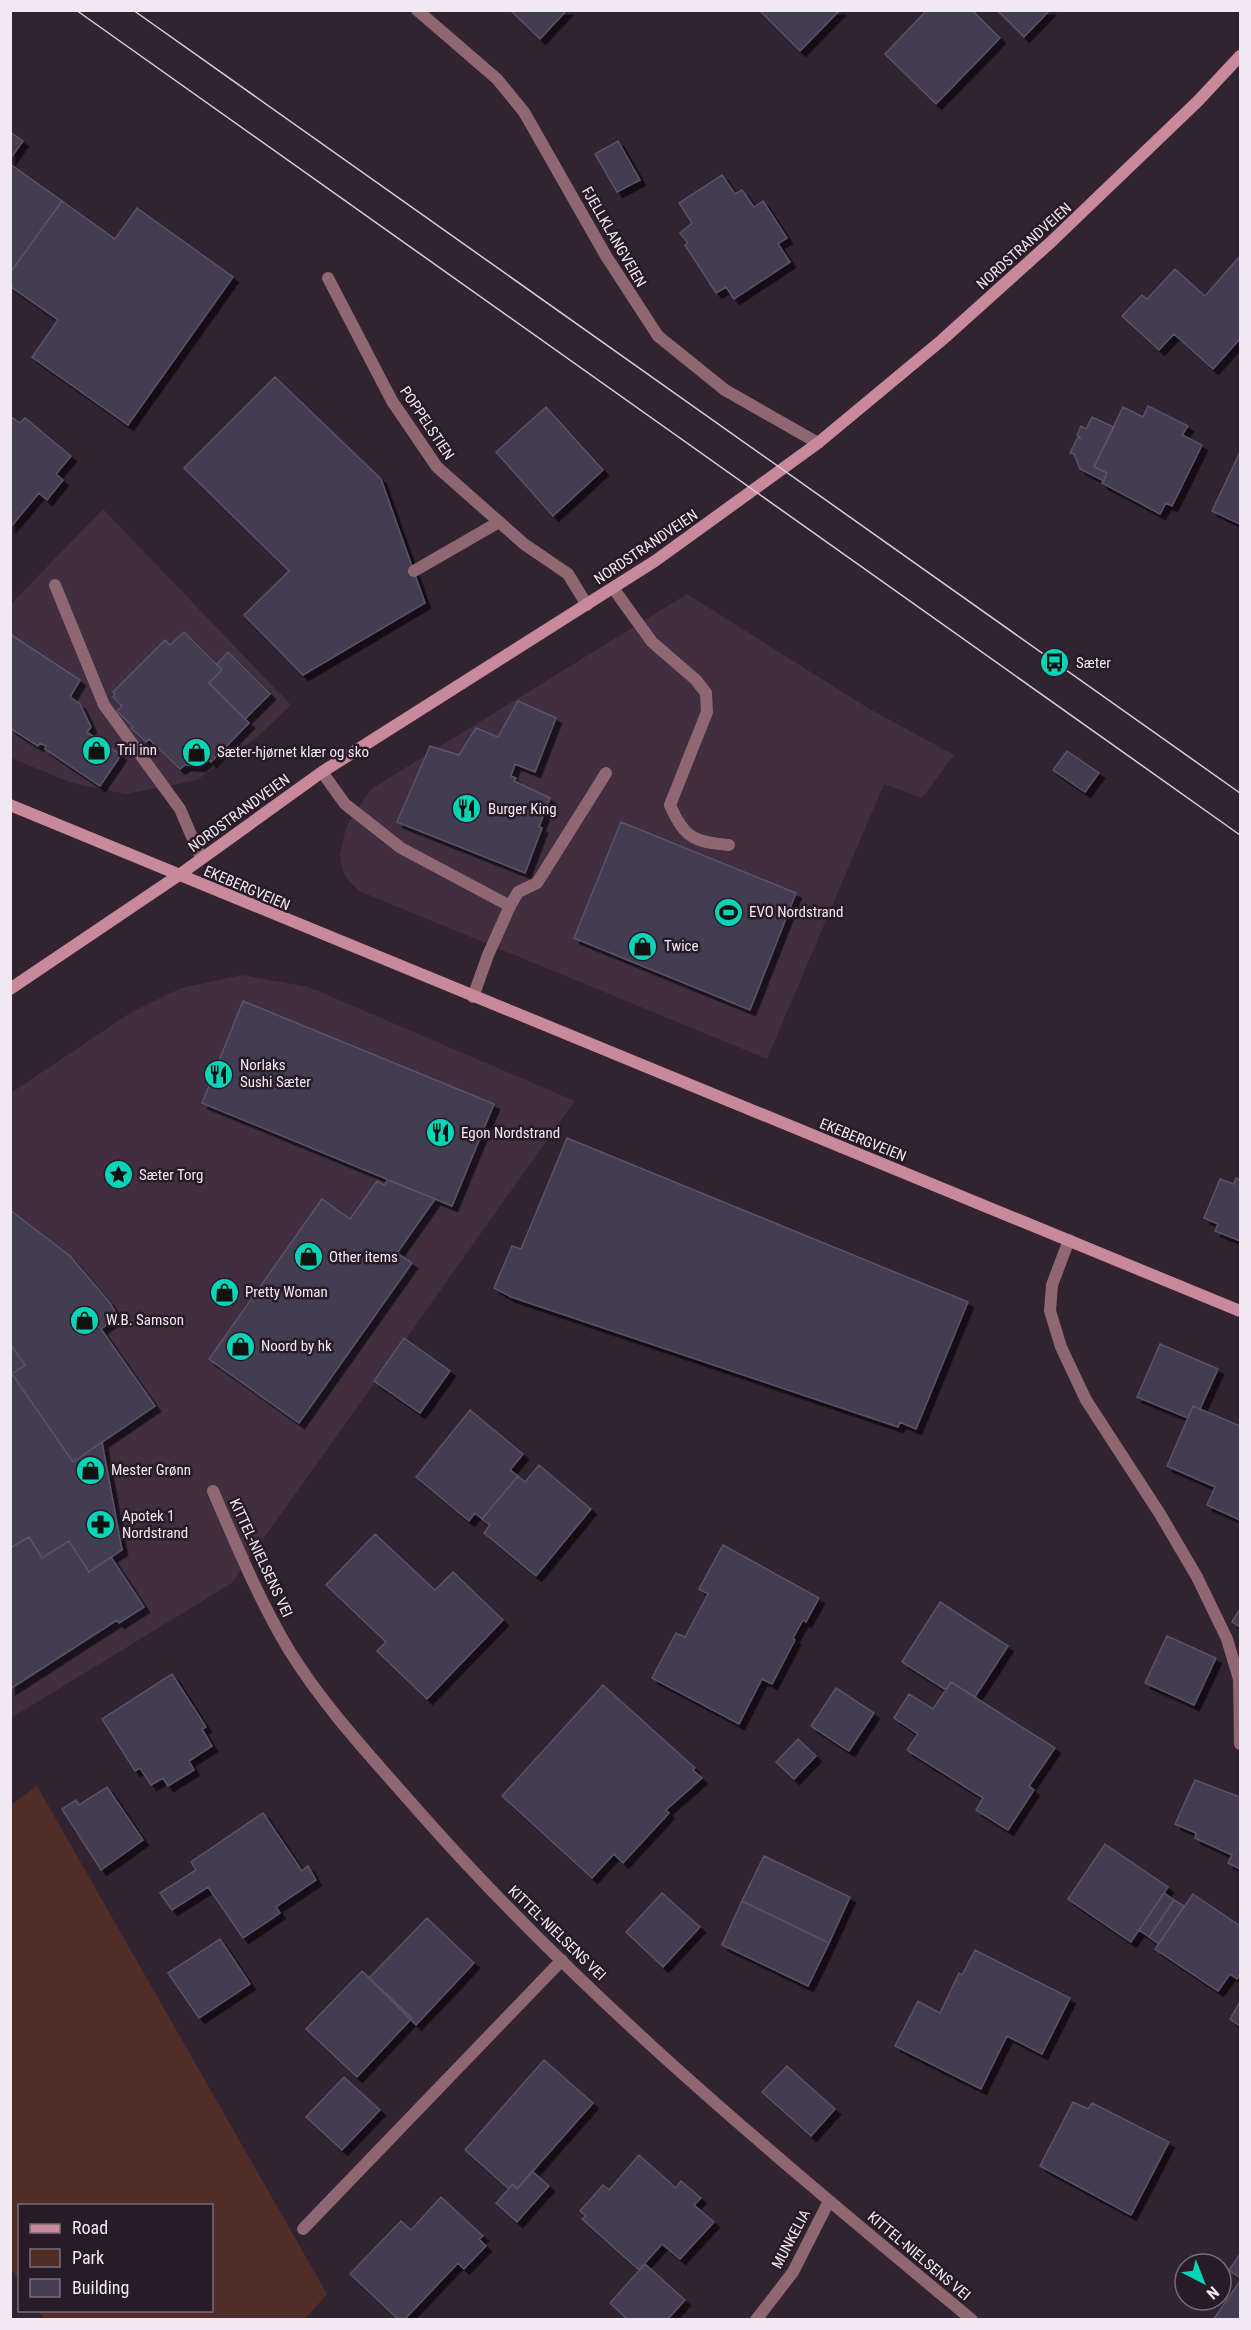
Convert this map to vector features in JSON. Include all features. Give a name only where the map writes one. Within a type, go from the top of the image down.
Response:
[{"type":"main road","name":"NORDSTRANDVEIEN","points":[[10,989],[178,875],[322,772],[587,605],[711,522],[818,443],[942,340],[1051,242],[1198,101],[1240,56]]},
{"type":"main road","name":"EKEBERGVEIEN","points":[[10,805],[1240,1311]]},
{"type":"street","name":"FJELLKLANGVEIEN","points":[[417,10],[497,79],[524,112],[606,256],[658,336],[725,390],[818,443]]},
{"type":"street","name":"POPPELSTIEN","points":[[328,278],[392,401],[437,467],[524,544],[568,574],[587,605]]},
{"type":"street","points":[[414,571],[500,522]]},
{"type":"street","points":[[55,585],[104,705],[180,809],[201,858]]},
{"type":"street","points":[[613,588],[652,642],[696,680],[706,693],[707,712],[670,805],[680,828],[704,843],[729,845]]},
{"type":"street","points":[[322,772],[345,804],[401,848],[510,906]]},
{"type":"street","points":[[473,997],[488,955],[518,892],[537,883],[606,773]]},
{"type":"street","points":[[1069,1240],[1052,1285],[1050,1311],[1061,1347],[1086,1400],[1160,1514],[1197,1577],[1227,1639],[1239,1679],[1240,1744]]},
{"type":"street","name":"KITTEL-NIELSENS VEI","points":[[213,1491],[250,1575],[290,1650],[353,1737],[464,1863],[671,2065],[828,2201],[972,2319]]},
{"type":"street","points":[[303,2229],[562,1960]]},
{"type":"street","name":"MUNKELIA","points":[[756,2319],[793,2272],[828,2201]]},
{"type":"shaded area","points":[[103,509],[291,705],[256,738],[197,780],[126,794],[72,783],[11,758],[10,605]]},
{"type":"shaded area","points":[[687,594],[868,708],[954,755],[922,798],[884,784],[767,1059],[359,891],[348,880],[342,869],[340,855],[346,827],[371,789]]},
{"type":"shaded area","points":[[242,975],[309,987],[575,1101],[232,1583],[11,1718],[11,1093],[130,1013],[181,988]]},
{"type":"green space","points":[[37,1786],[327,2294],[305,2319],[45,2320],[40,2312],[213,2312],[213,2204],[18,2204],[18,2280],[11,2268],[11,1805]]},
{"type":"building","points":[[510,10],[567,10],[540,39]]},
{"type":"building","points":[[759,10],[840,10],[800,51]]},
{"type":"building","points":[[927,10],[972,10],[1000,38],[936,104],[885,54]]},
{"type":"building","points":[[997,10],[1050,10],[1024,37]]},
{"type":"building","points":[[10,132],[23,141],[10,159]]},
{"type":"building","points":[[618,141],[640,180],[617,192],[595,154]]},
{"type":"building","points":[[10,164],[62,201],[10,273]]},
{"type":"building","points":[[722,175],[735,194],[742,190],[754,207],[763,201],[787,238],[778,244],[790,262],[734,299],[726,287],[716,293],[685,245],[688,243],[680,233],[692,223],[679,203]]},
{"type":"building","points":[[62,201],[115,239],[137,208],[233,277],[128,425],[32,357],[58,320],[10,286],[10,273]]},
{"type":"building","points":[[1240,256],[1240,339],[1213,369],[1174,334],[1159,350],[1122,316],[1142,295],[1147,299],[1175,269],[1205,296]]},
{"type":"building","points":[[275,377],[381,479],[425,603],[303,675],[244,615],[289,571],[184,468]]},
{"type":"building","points":[[1148,406],[1188,426],[1182,435],[1202,445],[1172,506],[1166,503],[1160,514],[1102,483],[1107,473],[1094,467],[1123,407],[1143,417]]},
{"type":"building","points":[[546,407],[603,470],[553,516],[496,452]]},
{"type":"building","points":[[10,416],[20,423],[25,418],[71,456],[56,474],[63,480],[47,500],[39,493],[10,528]]},
{"type":"building","points":[[1092,417],[1114,427],[1094,467],[1107,473],[1104,481],[1080,469],[1074,454],[1070,453],[1078,437],[1081,439],[1077,435],[1081,426],[1086,429]]},
{"type":"building","points":[[1240,452],[1240,524],[1212,511]]},
{"type":"building","points":[[184,632],[222,670],[209,683],[249,723],[211,762],[208,759],[200,766],[185,765],[180,769],[149,739],[146,742],[131,728],[133,727],[117,711],[122,706],[113,697],[115,694],[113,692],[165,640],[170,645]]},
{"type":"building","points":[[10,634],[80,680],[70,697],[80,704],[91,727],[87,732],[121,755],[100,786],[45,749],[46,746],[40,743],[38,746],[10,728]]},
{"type":"building","points":[[228,652],[270,694],[245,719],[209,683],[222,670],[217,664]]},
{"type":"building","points":[[518,701],[556,718],[535,772],[515,764],[511,776],[516,778],[514,781],[550,798],[539,827],[542,828],[525,873],[397,822],[430,746],[459,755],[476,728],[498,737]]},
{"type":"building","points":[[1067,751],[1099,773],[1085,792],[1053,770]]},
{"type":"building","points":[[621,822],[796,893],[750,1010],[574,938]]},
{"type":"building","points":[[243,1001],[494,1104],[452,1206],[202,1103]]},
{"type":"building","points":[[567,1138],[968,1302],[916,1429],[900,1422],[898,1427],[511,1297],[494,1288],[512,1246],[521,1249]]},
{"type":"building","points":[[1236,1178],[1240,1180],[1240,1241],[1215,1231],[1218,1224],[1204,1218],[1220,1179],[1234,1184]]},
{"type":"building","points":[[388,1180],[435,1199],[397,1253],[412,1263],[299,1423],[209,1359],[322,1199],[350,1219],[377,1181],[384,1185]]},
{"type":"building","points":[[10,1210],[70,1256],[110,1303],[118,1317],[101,1329],[155,1406],[73,1462],[12,1374],[25,1365],[10,1344]]},
{"type":"building","points":[[404,1338],[450,1371],[420,1413],[374,1381]]},
{"type":"building","points":[[10,1344],[25,1365],[12,1374],[73,1462],[102,1442],[122,1550],[89,1572],[69,1541],[42,1558],[29,1537],[10,1548]]},
{"type":"building","points":[[1160,1344],[1218,1369],[1200,1409],[1193,1406],[1188,1418],[1137,1397]]},
{"type":"building","points":[[1193,1406],[1240,1426],[1240,1520],[1207,1505],[1215,1487],[1167,1466]]},
{"type":"building","points":[[470,1410],[523,1454],[510,1470],[518,1476],[482,1519],[475,1513],[469,1521],[416,1477]]},
{"type":"building","points":[[539,1465],[591,1509],[536,1576],[484,1533],[490,1525],[482,1519],[518,1476],[525,1482]]},
{"type":"building","points":[[375,1534],[435,1590],[453,1572],[503,1620],[427,1699],[377,1651],[386,1642],[326,1585]]},
{"type":"building","points":[[29,1537],[42,1558],[69,1541],[89,1572],[111,1557],[144,1607],[119,1623],[117,1620],[10,1689],[10,1548]]},
{"type":"building","points":[[723,1545],[819,1598],[806,1622],[803,1620],[793,1638],[795,1640],[772,1684],[762,1679],[739,1724],[652,1678],[676,1633],[685,1637],[708,1594],[699,1589]]},
{"type":"building","points":[[940,1602],[1008,1646],[975,1697],[951,1682],[946,1690],[902,1662]]},
{"type":"building","points":[[1240,1609],[1240,1627],[1232,1622]]},
{"type":"building","points":[[1167,1636],[1216,1658],[1194,1705],[1145,1683]]},
{"type":"building","points":[[172,1674],[206,1727],[202,1729],[212,1746],[189,1761],[194,1770],[168,1786],[163,1778],[151,1785],[140,1768],[135,1771],[102,1719]]},
{"type":"building","points":[[951,1682],[1055,1748],[1029,1786],[1034,1790],[1008,1830],[976,1810],[983,1798],[907,1750],[918,1734],[894,1718],[909,1694],[933,1709]]},
{"type":"building","points":[[603,1685],[695,1768],[693,1770],[702,1778],[666,1810],[669,1813],[623,1863],[614,1854],[592,1878],[502,1796]]},
{"type":"building","points":[[836,1688],[874,1713],[849,1751],[811,1726]]},
{"type":"building","points":[[798,1739],[816,1756],[794,1779],[776,1762]]},
{"type":"building","points":[[1195,1780],[1240,1797],[1240,1869],[1228,1863],[1232,1855],[1195,1838],[1196,1833],[1175,1824]]},
{"type":"building","points":[[107,1787],[143,1840],[101,1870],[62,1809],[76,1800],[79,1805]]},
{"type":"building","points":[[263,1813],[302,1871],[308,1866],[316,1880],[276,1907],[280,1913],[243,1938],[208,1887],[172,1910],[160,1893],[196,1870],[191,1862]]},
{"type":"building","points":[[1105,1844],[1168,1887],[1131,1942],[1068,1899]]},
{"type":"building","points":[[764,1856],[850,1897],[829,1943],[742,1901]]},
{"type":"building","points":[[662,1893],[700,1927],[663,1967],[626,1932]]},
{"type":"building","points":[[1164,1893],[1174,1900],[1149,1937],[1139,1930]]},
{"type":"building","points":[[1193,1894],[1240,1926],[1240,1974],[1237,1979],[1230,1974],[1218,1991],[1155,1949]]},
{"type":"building","points":[[1174,1900],[1184,1906],[1159,1944],[1149,1937]]},
{"type":"building","points":[[742,1901],[829,1943],[808,1986],[722,1945]]},
{"type":"building","points":[[427,1918],[474,1963],[416,2025],[369,1978]]},
{"type":"building","points":[[220,1939],[250,1984],[199,2018],[168,1973]]},
{"type":"building","points":[[975,1950],[1070,1998],[1042,2054],[1007,2036],[981,2089],[895,2046],[918,2001],[940,2013],[959,1973],[962,1975]]},
{"type":"building","points":[[362,1971],[412,2018],[357,2077],[306,2029]]},
{"type":"building","points":[[1240,2002],[1240,2026],[1230,2019]]},
{"type":"building","points":[[544,2060],[593,2103],[517,2189],[513,2184],[509,2189],[465,2150]]},
{"type":"building","points":[[787,2066],[835,2109],[811,2136],[762,2092]]},
{"type":"building","points":[[344,2077],[380,2110],[342,2150],[306,2117]]},
{"type":"building","points":[[1073,2102],[1088,2109],[1092,2103],[1169,2142],[1131,2215],[1040,2166]]},
{"type":"building","points":[[639,2155],[676,2188],[681,2181],[701,2198],[694,2205],[714,2222],[680,2259],[662,2244],[639,2270],[582,2219],[586,2216],[580,2211],[603,2185],[609,2190]]},
{"type":"building","points":[[532,2171],[549,2186],[517,2222],[496,2203],[513,2184],[517,2189]]},
{"type":"building","points":[[441,2197],[483,2236],[479,2239],[486,2246],[464,2269],[458,2263],[404,2320],[399,2320],[350,2274],[401,2221],[411,2230]]},
{"type":"building","points":[[1240,2254],[1240,2278],[1233,2273],[1233,2264]]},
{"type":"building","points":[[645,2264],[685,2300],[667,2320],[628,2320],[610,2303]]},
{"type":"building","points":[[1240,2281],[1240,2320],[1213,2320],[1219,2312],[1233,2312],[1233,2291]]},
{"type":"tram line","points":[[76,10],[1240,835]]},
{"type":"tram line","points":[[133,10],[1240,793]]},
{"type":"place","name":"Sæter","points":[[1055,663]]},
{"type":"place","name":"Tril inn","points":[[96,750]]},
{"type":"place","name":"Sæter-hjørnet klær og sko","points":[[196,752]]},
{"type":"place","name":"Burger King","points":[[467,809]]},
{"type":"place","name":"EVO Nordstrand","points":[[728,912]]},
{"type":"place","name":"Twice","points":[[643,946]]},
{"type":"place","name":"Norlaks Sushi Sæter","points":[[219,1074]]},
{"type":"place","name":"Egon Nordstrand","points":[[440,1133]]},
{"type":"place","name":"Sæter Torg","points":[[118,1175]]},
{"type":"place","name":"Other items","points":[[308,1257]]},
{"type":"place","name":"Pretty Woman","points":[[224,1292]]},
{"type":"place","name":"W.B. Samson","points":[[85,1320]]},
{"type":"place","name":"Noord by hk","points":[[240,1346]]},
{"type":"place","name":"Mester Grønn","points":[[90,1470]]},
{"type":"place","name":"Apotek 1 Nordstrand","points":[[101,1525]]}]
